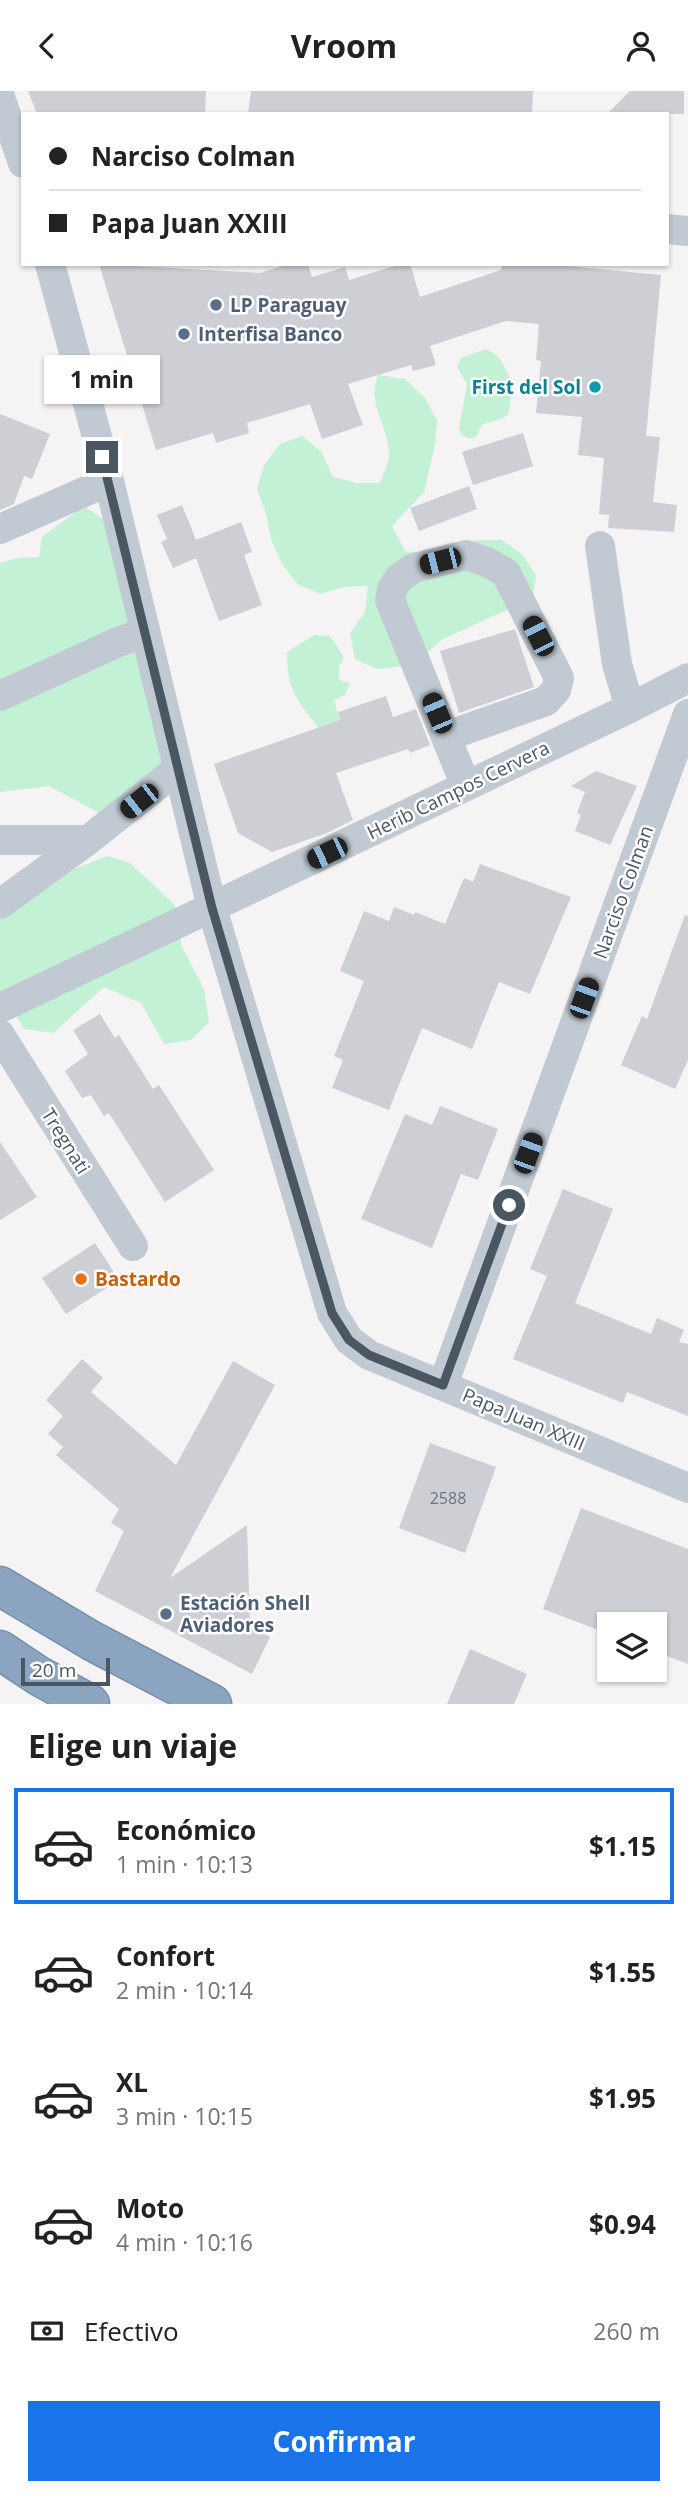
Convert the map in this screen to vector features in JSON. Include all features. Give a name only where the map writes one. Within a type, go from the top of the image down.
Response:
[{"type":"highway","points":[[0,1586],[92,1641],[212,1704]]},
{"type":"highway","points":[[0,1650],[39,1677],[90,1704]]},
{"type":"street","points":[[0,97],[21,157]]},
{"type":"street","points":[[669,229],[688,231]]},
{"type":"street","name":"Papa Juan XXIII","points":[[51,266],[109,481],[212,908],[332,1313],[349,1340],[369,1355],[688,1488]]},
{"type":"street","points":[[0,529],[109,481]]},
{"type":"street","points":[[600,546],[617,664],[630,708]]},
{"type":"street","points":[[447,736],[546,701],[556,690],[559,678],[506,573],[487,562],[466,555],[414,568],[399,578],[391,589],[390,600],[466,786]]},
{"type":"street","points":[[0,696],[145,632]]},
{"type":"street","name":"Herib Campos Cervera","points":[[0,1008],[688,678]]},
{"type":"street","name":"Narciso Colman","points":[[443,1385],[688,714]]},
{"type":"street","points":[[0,904],[88,840],[178,769]]},
{"type":"street","points":[[0,841],[88,840]]},
{"type":"street","name":"Tregnati","points":[[0,1035],[133,1246]]},
{"type":"green space","points":[[486,349],[499,359],[513,384],[510,409],[506,417],[483,424],[476,437],[471,438],[461,435],[459,429],[467,384],[457,367],[461,358]]},
{"type":"green space","points":[[378,375],[405,379],[425,398],[437,420],[435,445],[424,492],[392,526],[405,551],[430,553],[477,540],[502,540],[522,554],[536,575],[533,598],[443,639],[426,654],[405,666],[377,669],[355,659],[350,633],[365,612],[368,586],[344,587],[320,594],[297,584],[281,562],[271,539],[257,489],[264,465],[280,444],[302,436],[321,451],[333,477],[357,483],[380,483],[389,456],[386,435],[376,407],[375,386]]},
{"type":"green space","points":[[84,506],[106,521],[179,771],[99,813],[49,786],[0,792],[0,563],[17,558],[39,557],[42,537]]},
{"type":"green space","points":[[314,635],[330,636],[344,657],[339,667],[339,680],[350,683],[345,695],[334,700],[341,725],[324,737],[297,699],[291,686],[288,666],[287,652]]},
{"type":"green space","points":[[108,856],[130,863],[174,904],[181,926],[181,945],[204,989],[209,1022],[191,1040],[164,1044],[141,1003],[104,987],[53,1033],[24,1029],[0,990],[0,903],[54,877]]},
{"type":"building","points":[[28,91],[206,91],[205,112],[36,112]]},
{"type":"building","points":[[251,91],[533,91],[532,112],[248,112]]},
{"type":"building","points":[[630,91],[684,91],[684,114],[609,112]]},
{"type":"building","points":[[100,266],[260,273],[282,266],[309,266],[312,277],[345,267],[349,280],[394,266],[411,266],[420,297],[501,270],[502,266],[567,266],[661,275],[646,436],[660,437],[653,502],[677,505],[674,532],[608,528],[609,515],[599,514],[604,458],[578,455],[582,417],[536,413],[541,361],[536,360],[539,324],[506,321],[430,346],[436,365],[413,371],[411,365],[348,384],[363,425],[322,439],[310,404],[247,423],[249,433],[216,443],[213,433],[156,450]]},
{"type":"building","points":[[0,414],[50,434],[32,479],[24,476],[14,504],[0,510]]},
{"type":"building","points":[[523,433],[533,466],[473,485],[462,452]]},
{"type":"building","points":[[469,486],[477,509],[419,531],[410,508]]},
{"type":"building","points":[[182,505],[196,540],[241,522],[252,552],[244,555],[262,605],[219,621],[196,558],[173,568],[161,542],[167,539],[157,515]]},
{"type":"building","points":[[515,629],[534,687],[459,713],[440,651]]},
{"type":"building","points":[[386,696],[393,717],[416,709],[430,745],[410,753],[408,749],[336,773],[353,820],[327,833],[272,852],[238,833],[214,764],[340,720],[338,712]]},
{"type":"building","points":[[596,771],[637,786],[610,845],[575,831],[581,815],[577,813],[585,792],[571,786]]},
{"type":"building","points":[[480,864],[571,897],[530,994],[499,982],[472,1049],[422,1028],[389,1110],[332,1088],[343,1060],[334,1056],[364,981],[340,971],[364,911],[389,921],[394,907],[445,924],[464,878],[473,882]]},
{"type":"building","points":[[685,915],[688,916],[688,1060],[675,1089],[621,1065],[642,1016],[647,1019]]},
{"type":"building","points":[[100,1014],[115,1038],[119,1035],[153,1089],[159,1085],[214,1170],[165,1202],[109,1113],[104,1116],[91,1095],[82,1098],[65,1071],[88,1054],[73,1030]]},
{"type":"building","points":[[440,1106],[498,1129],[478,1180],[461,1174],[432,1248],[361,1219],[405,1114],[432,1125]]},
{"type":"building","points":[[0,1142],[37,1197],[0,1220]]},
{"type":"building","points":[[563,1189],[613,1209],[575,1303],[651,1334],[657,1318],[684,1330],[679,1342],[688,1344],[688,1416],[627,1392],[623,1403],[513,1359],[547,1276],[530,1269]]},
{"type":"building","points":[[95,1243],[119,1280],[66,1314],[42,1278]]},
{"type":"building","points":[[82,1359],[103,1378],[91,1392],[176,1465],[233,1361],[275,1385],[170,1578],[247,1525],[250,1626],[270,1637],[252,1674],[95,1591],[124,1531],[111,1523],[119,1509],[56,1455],[63,1447],[48,1434],[63,1416],[46,1400]]},
{"type":"building","points":[[430,1443],[496,1467],[465,1553],[399,1528]]},
{"type":"building","points":[[581,1508],[688,1549],[688,1664],[667,1656],[667,1612],[597,1612],[597,1629],[543,1609]]},
{"type":"building","points":[[470,1649],[527,1674],[514,1704],[447,1704]]},
{"type":"place","name":"LP Paraguay","points":[[216,305]]},
{"type":"place","name":"Interfisa Banco","points":[[184,334]]},
{"type":"place","name":"First del Sol","points":[[595,387]]},
{"type":"place","name":"Bastardo","points":[[81,1279]]},
{"type":"place","name":"Estación Shell Aviadores","points":[[166,1614]]},
{"type":"route","points":[[102,457],[212,908],[332,1313],[349,1340],[369,1355],[443,1385],[509,1205]]}]
